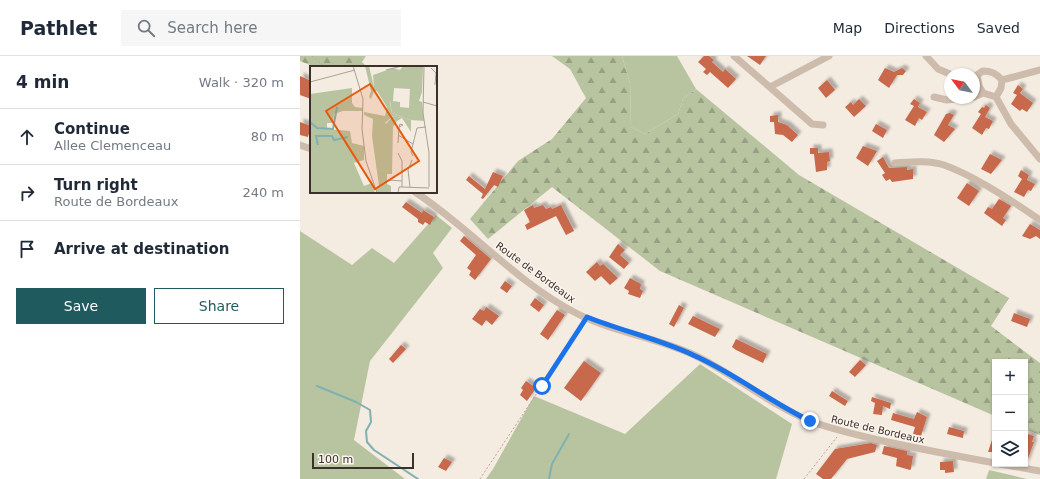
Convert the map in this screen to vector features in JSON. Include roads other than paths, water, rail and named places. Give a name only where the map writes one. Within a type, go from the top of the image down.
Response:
[{"type":"street","points":[[734,56],[812,124],[823,125]]},
{"type":"street","points":[[770,88],[829,56]]},
{"type":"street","points":[[926,56],[938,69],[944,72]]},
{"type":"street","points":[[1002,80],[1040,70]]},
{"type":"street","points":[[980,72],[990,71],[998,75],[1002,80],[1001,88],[996,97]]},
{"type":"street","points":[[980,89],[983,93],[996,97],[1011,124],[1040,159]]},
{"type":"street","points":[[934,97],[944,99]]},
{"type":"street","points":[[300,145],[310,149]]},
{"type":"street","points":[[895,162],[924,162],[943,165],[960,172],[1040,220]]},
{"type":"street","name":"Route de Bordeaux","points":[[417,193],[441,209],[488,250],[544,294],[574,312],[694,355],[810,421],[842,431],[992,462]]},
{"type":"street","points":[[1017,467],[1040,471]]},
{"type":"waterway","points":[[317,386],[356,402],[370,410],[371,422],[366,431],[367,442],[374,450],[418,479]]},
{"type":"waterway","points":[[549,479],[552,464],[569,434]]}]
